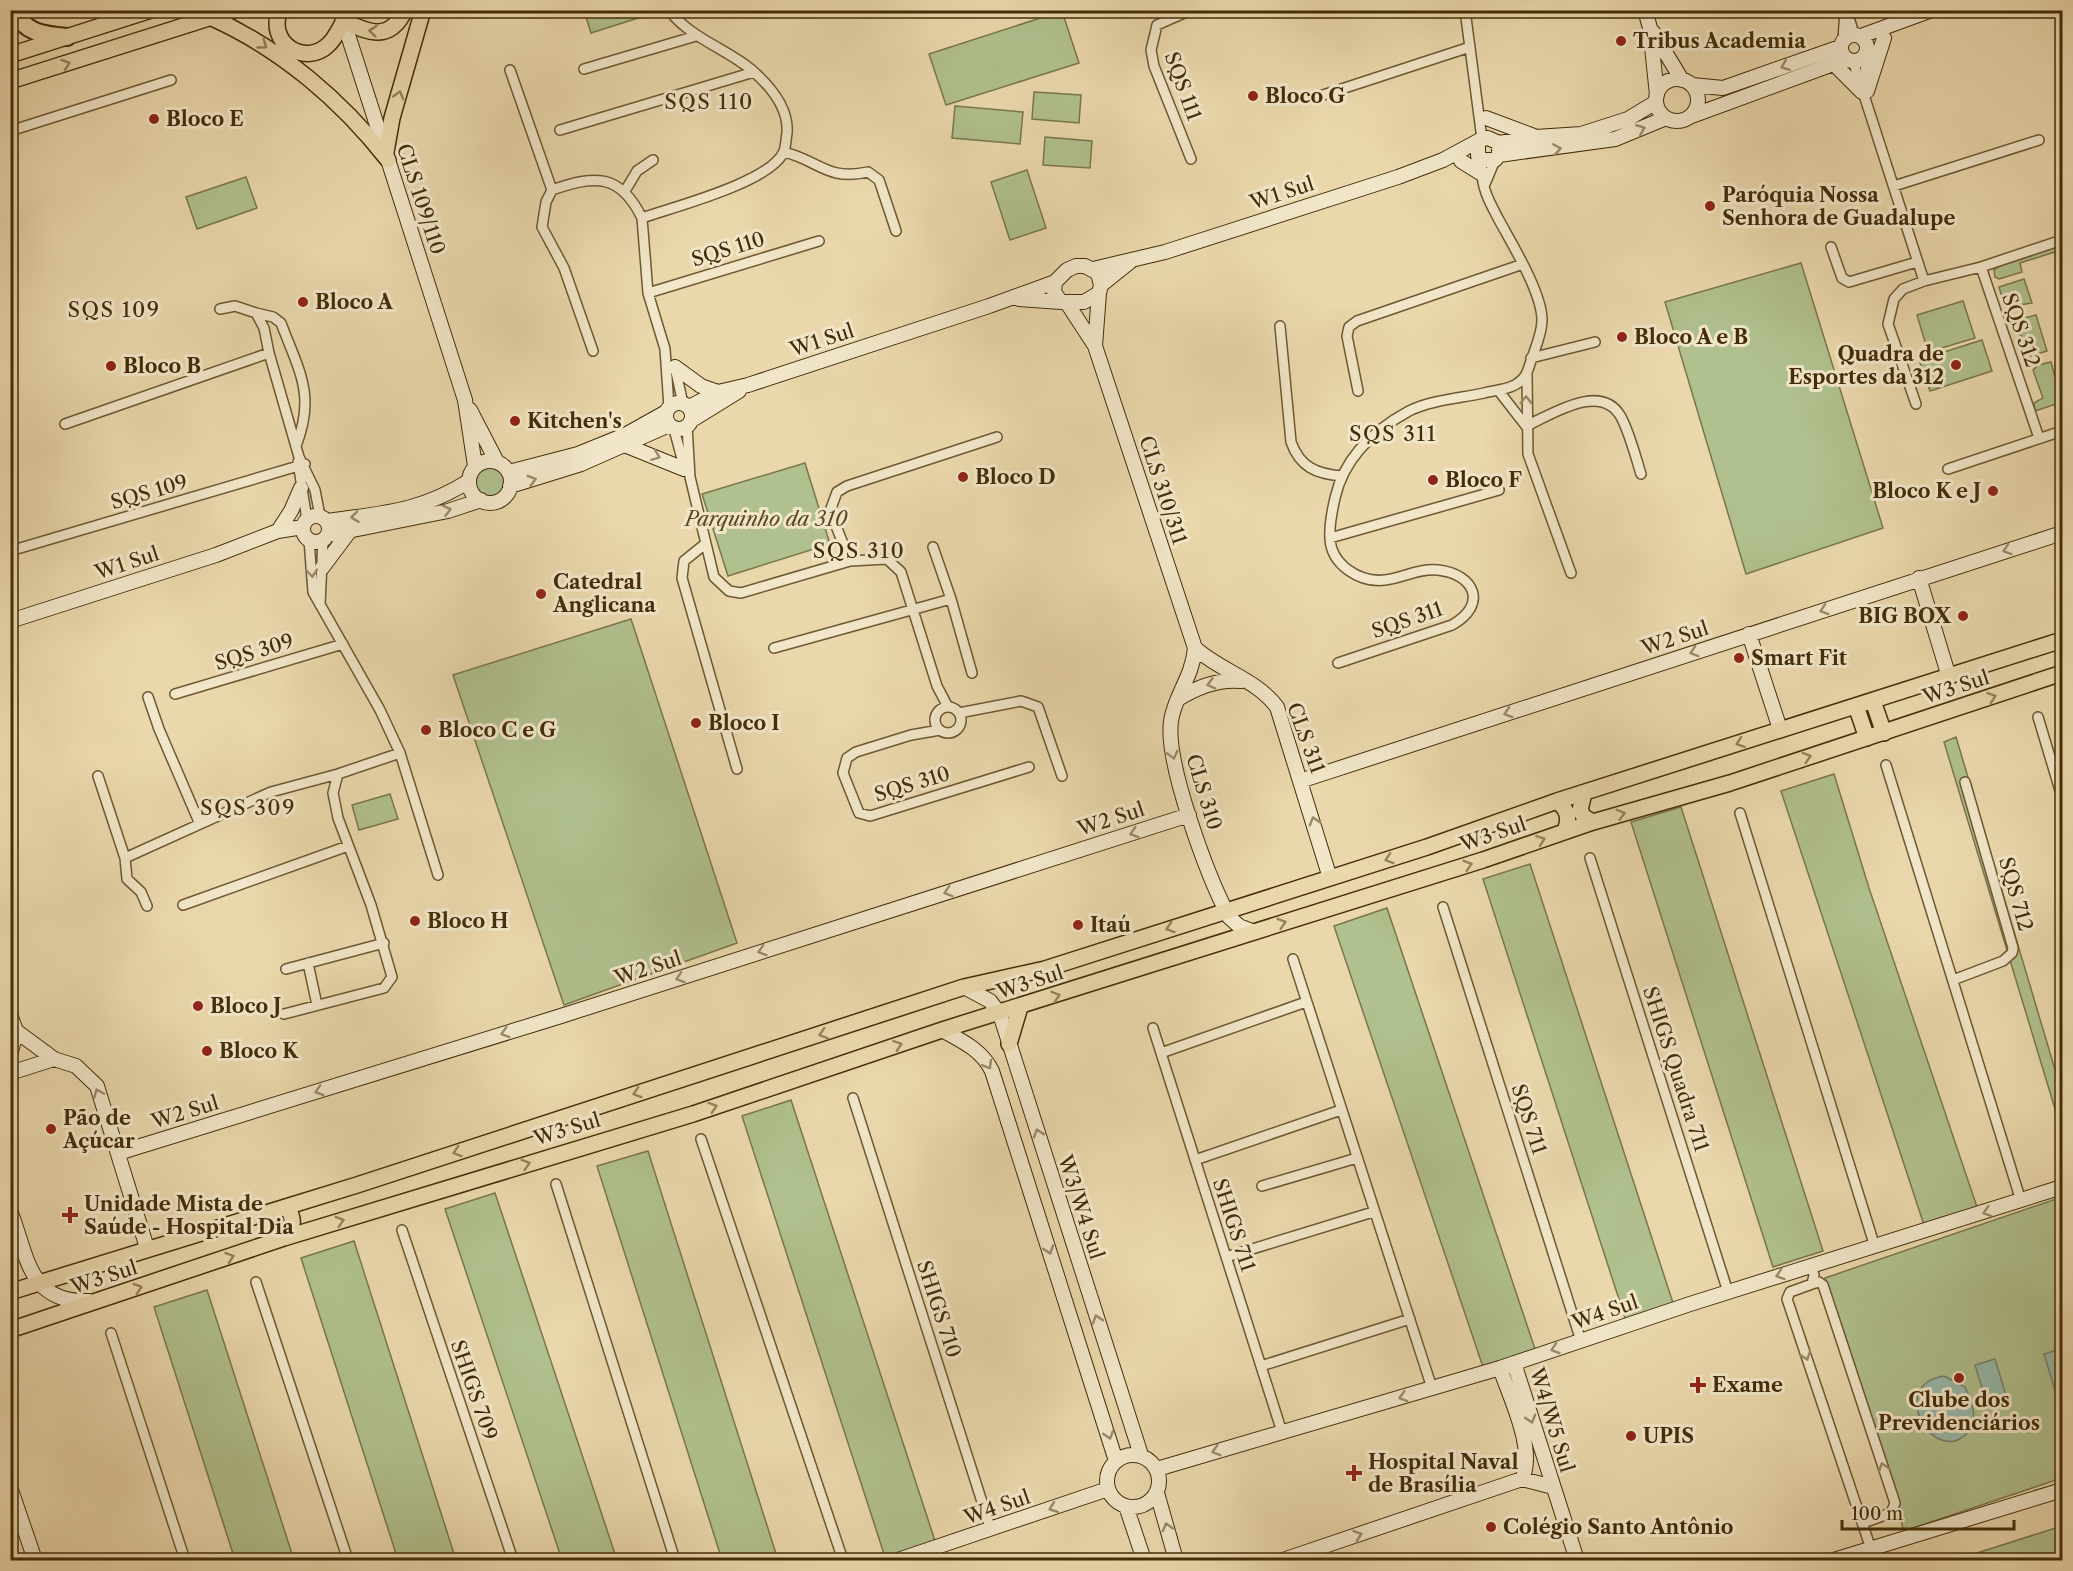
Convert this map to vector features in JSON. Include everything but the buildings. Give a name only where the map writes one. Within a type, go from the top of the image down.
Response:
[{"type":"highway","points":[[13,10],[18,21],[31,31],[44,35],[67,37]]},
{"type":"main road","points":[[10,55],[151,10]]},
{"type":"main road","points":[[10,81],[234,10]]},
{"type":"main road","points":[[280,10],[276,31],[281,41],[291,49],[303,53],[317,52],[327,46],[342,16],[367,32],[380,33],[400,21],[405,10]]},
{"type":"main road","points":[[387,156],[392,118],[423,10]]},
{"type":"main road","points":[[212,18],[248,34],[311,80],[357,122],[387,156]]},
{"type":"main road","name":"W3 Sul","points":[[10,1292],[147,1248],[287,1207],[964,987],[1045,969],[2062,639]]},
{"type":"main road","name":"W3 Sul","points":[[10,1330],[284,1238],[693,1114],[942,1030],[1000,1014],[1483,860],[1593,822],[1730,783],[2062,673]]},
{"type":"main road","points":[[1872,701],[1884,732]]},
{"type":"main road","points":[[1856,706],[1867,738]]},
{"type":"main road","points":[[1584,793],[1580,810],[1584,817],[1593,822]]},
{"type":"main road","points":[[1557,801],[1565,808],[1568,815],[1565,831]]},
{"type":"main road","points":[[1009,1044],[1020,1007]]},
{"type":"main road","points":[[284,1238],[292,1229],[294,1222],[287,1207]]},
{"type":"street","points":[[642,218],[756,177],[772,167],[784,152],[788,123],[775,93],[754,72],[728,52],[696,36],[680,24],[669,10]]},
{"type":"street","name":"SQS 111","points":[[1191,10],[1168,18],[1157,25],[1151,50],[1191,159]]},
{"type":"street","points":[[1465,10],[1476,101],[1487,155]]},
{"type":"street","points":[[1645,10],[1650,28],[1656,98],[1666,118],[1682,121],[1852,49],[1900,23],[1932,10]]},
{"type":"street","points":[[1846,10],[1852,49],[1924,281]]},
{"type":"street","name":"CLS 109/110","points":[[342,16],[465,400],[475,466]]},
{"type":"street","points":[[1656,98],[1662,86],[1671,80],[1723,88],[1884,38],[1900,23]]},
{"type":"street","points":[[1650,28],[1698,98],[1698,106],[1689,117]]},
{"type":"street","points":[[584,69],[696,36]]},
{"type":"street","points":[[1866,95],[1884,38]]},
{"type":"street","points":[[1314,98],[1470,47]]},
{"type":"street","points":[[1852,49],[1866,95]]},
{"type":"street","points":[[510,70],[552,190]]},
{"type":"street","points":[[560,130],[754,72]]},
{"type":"street","points":[[10,131],[171,80]]},
{"type":"street","name":"W1 Sul","points":[[1443,160],[1461,160],[1487,155],[1536,136],[1581,134],[1612,126],[1656,98]]},
{"type":"street","points":[[1476,101],[1486,118],[1487,197],[1523,264],[1542,319],[1539,339],[1527,374],[1528,454],[1571,573]]},
{"type":"street","points":[[1486,118],[1536,136]]},
{"type":"street","name":"W1 Sul","points":[[1093,269],[1133,260],[1443,160],[1542,151],[1615,139],[1666,118]]},
{"type":"street","points":[[1894,186],[2039,140]]},
{"type":"street","points":[[784,152],[799,155],[838,175],[868,172],[879,180],[896,231]]},
{"type":"street","points":[[625,191],[638,171],[653,160]]},
{"type":"street","points":[[593,351],[564,268],[542,227],[546,202],[552,190],[579,181],[596,179],[613,183],[625,191],[642,218],[648,293],[664,349],[679,416]]},
{"type":"street","points":[[1916,404],[1888,324],[1894,299],[1903,290],[1924,281],[1981,267],[2062,240]]},
{"type":"street","name":"SQS 110","points":[[648,293],[819,241]]},
{"type":"street","points":[[1832,247],[1842,278],[1849,282],[1917,262]]},
{"type":"street","name":"W1 Sul","points":[[1100,289],[1133,260]]},
{"type":"street","points":[[1358,391],[1347,336],[1349,327],[1356,321],[1523,264]]},
{"type":"street","points":[[1076,266],[1093,269],[1098,273],[1100,289],[1084,302],[1064,303],[1054,292],[1055,282],[1067,270],[1076,266]]},
{"type":"street","name":"SQS 312","points":[[1981,267],[2039,438]]},
{"type":"street","name":"W1 Sul","points":[[510,479],[554,473],[627,446],[718,392],[748,385],[1010,299],[1055,282]]},
{"type":"street","name":"CLS 310/311","points":[[1095,345],[1100,289]]},
{"type":"street","name":"W1 Sul","points":[[1010,299],[1064,303]]},
{"type":"street","name":"CLS 310/311","points":[[1064,303],[1095,345],[1195,648]]},
{"type":"street","points":[[220,309],[235,306],[273,317],[281,323],[305,387],[307,407],[296,446]]},
{"type":"street","points":[[255,313],[264,328],[300,462],[301,488],[315,529],[322,568],[320,605]]},
{"type":"street","points":[[1280,326],[1291,442],[1297,457],[1306,467],[1317,472],[1342,476]]},
{"type":"street","points":[[1531,358],[1595,342]]},
{"type":"street","points":[[664,349],[675,367],[701,386],[718,392]]},
{"type":"street","points":[[65,424],[269,353]]},
{"type":"street","points":[[675,367],[687,473],[714,577],[729,591],[741,593],[850,561],[874,558],[886,559],[895,564],[901,572],[936,686],[948,707],[959,713],[960,724]]},
{"type":"street","points":[[1499,490],[1330,538],[1332,513],[1342,476],[1355,453],[1386,426],[1411,411],[1511,388],[1527,374]]},
{"type":"street","name":"W1 Sul","points":[[510,479],[679,416],[748,385]]},
{"type":"street","points":[[1498,390],[1526,426]]},
{"type":"street","name":"CLS 109/110","points":[[465,400],[497,462]]},
{"type":"street","points":[[1526,426],[1579,402],[1594,400],[1608,403],[1622,418],[1641,474]]},
{"type":"street","points":[[1948,469],[2062,431]]},
{"type":"street","points":[[850,561],[830,511],[837,492],[847,486],[997,437]]},
{"type":"street","points":[[627,446],[687,473]]},
{"type":"street","points":[[300,462],[315,490],[313,591],[400,753],[438,875]]},
{"type":"street","name":"SQS 109","points":[[10,551],[300,462]]},
{"type":"street","points":[[482,462],[497,462],[510,479],[508,493],[496,501],[481,501],[470,489],[469,481],[475,466],[482,462]]},
{"type":"street","name":"W1 Sul","points":[[255,541],[408,510],[430,503],[469,481]]},
{"type":"street","points":[[278,531],[291,511],[301,488]]},
{"type":"street","name":"W1 Sul","points":[[10,621],[255,541],[278,531],[315,529],[349,532],[448,511],[481,501]]},
{"type":"street","points":[[322,568],[349,532]]},
{"type":"street","name":"W2 Sul","points":[[1300,781],[2062,533]]},
{"type":"street","name":"SQS 311","points":[[1330,538],[1332,550],[1349,572],[1368,580],[1385,580],[1424,570],[1439,570],[1466,581],[1473,592],[1474,604],[1467,616],[1452,625],[1338,663]]},
{"type":"street","points":[[705,544],[684,561],[682,578],[737,769]]},
{"type":"street","points":[[933,547],[951,599],[972,673]]},
{"type":"street","points":[[1919,578],[1949,677]]},
{"type":"street","points":[[774,648],[951,599]]},
{"type":"street","points":[[1749,634],[1780,729]]},
{"type":"street","name":"SQS 309","points":[[175,694],[343,644]]},
{"type":"street","name":"CLS 311","points":[[1195,648],[1222,669],[1247,681],[1269,697],[1277,707],[1330,878]]},
{"type":"street","name":"CLS 310","points":[[1195,648],[1190,677],[1178,699],[1171,720],[1171,748],[1190,815],[1226,910],[1235,923],[1254,932]]},
{"type":"street","points":[[1178,699],[1214,683],[1247,681]]},
{"type":"street","points":[[936,686],[936,716],[940,730]]},
{"type":"street","points":[[148,697],[167,749],[199,822]]},
{"type":"street","name":"SQS 310","points":[[959,713],[1021,701],[1038,707],[1043,713],[1062,776]]},
{"type":"street","name":"SQS 310","points":[[911,735],[948,707]]},
{"type":"street","name":"SQS 310","points":[[987,709],[960,724],[952,733],[940,730],[911,735],[856,752],[848,758],[843,773],[856,810],[862,816],[870,816],[1029,767]]},
{"type":"street","points":[[2038,717],[2062,797]]},
{"type":"street","points":[[125,858],[199,822],[272,792],[338,774],[400,753]]},
{"type":"street","points":[[1886,765],[2021,1201]]},
{"type":"street","points":[[284,1014],[387,986],[393,973],[348,846],[333,793],[338,774]]},
{"type":"street","points":[[98,776],[125,858],[127,879],[141,892],[147,906]]},
{"type":"street","name":"SQS 712","points":[[1953,980],[2003,961],[2012,953],[2013,948],[1965,782]]},
{"type":"street","points":[[1740,813],[1875,1247]]},
{"type":"street","name":"W2 Sul","points":[[118,1153],[561,1016],[1190,815]]},
{"type":"street","points":[[183,905],[348,846]]},
{"type":"street","name":"SHIGS Quadra 711","points":[[1590,858],[1728,1292]]},
{"type":"street","name":"SQS 711","points":[[1443,907],[1581,1341]]},
{"type":"street","points":[[286,969],[384,943]]},
{"type":"street","points":[[1293,959],[1432,1388]]},
{"type":"street","points":[[308,963],[318,1005]]},
{"type":"street","points":[[964,987],[990,1001],[1000,1014]]},
{"type":"street","points":[[1161,1053],[1306,1002]]},
{"type":"street","points":[[10,1014],[16,1031],[10,1056]]},
{"type":"street","name":"W3/W4 Sul","points":[[1000,1014],[1141,1455]]},
{"type":"street","name":"SHIGS 711","points":[[1153,1028],[1282,1432]]},
{"type":"street","points":[[942,1030],[975,1049],[987,1061],[1116,1461]]},
{"type":"street","points":[[16,1031],[54,1059],[76,1066],[97,1086],[147,1248]]},
{"type":"street","points":[[10,1073],[54,1059]]},
{"type":"street","name":"SHIGS 710","points":[[853,1098],[991,1530]]},
{"type":"street","points":[[1195,1160],[1341,1110]]},
{"type":"street","points":[[701,1139],[843,1560]]},
{"type":"street","points":[[1262,1186],[1358,1158]]},
{"type":"street","points":[[1026,1178],[1050,1173]]},
{"type":"street","points":[[556,1184],[675,1560]]},
{"type":"street","name":"W4 Sul","points":[[1157,1469],[1500,1368],[1811,1265],[1875,1247],[2062,1187]]},
{"type":"street","points":[[10,1210],[38,1282],[44,1291],[59,1299],[100,1301]]},
{"type":"street","points":[[1226,1257],[1374,1212]]},
{"type":"street","name":"SHIGS 709","points":[[402,1230],[513,1560]]},
{"type":"street","points":[[1811,1265],[1814,1275],[1812,1284]]},
{"type":"street","points":[[1057,1273],[1081,1268]]},
{"type":"street","points":[[256,1282],[348,1560]]},
{"type":"street","points":[[1863,1523],[1891,1513],[1894,1503],[1823,1285],[1820,1282],[1790,1292],[1787,1299],[1871,1549]]},
{"type":"street","points":[[1261,1366],[1410,1319]]},
{"type":"street","points":[[111,1333],[185,1560]]},
{"type":"street","points":[[1085,1363],[1108,1356]]},
{"type":"street","name":"W4/W5 Sul","points":[[1514,1363],[1577,1560]]},
{"type":"street","name":"W4/W5 Sul","points":[[1500,1368],[1526,1448],[1526,1469],[1522,1479]]},
{"type":"street","points":[[1157,1492],[1144,1505],[1126,1506],[1115,1500],[1108,1488],[1110,1469],[1116,1461],[1132,1454],[1141,1455],[1157,1469],[1160,1476],[1157,1492],[1176,1560]]},
{"type":"street","points":[[1283,1560],[1522,1479],[1552,1487]]},
{"type":"street","name":"W4 Sul","points":[[898,1560],[1108,1488]]},
{"type":"street","points":[[1834,1560],[2062,1490]]},
{"type":"street","points":[[12,1495],[16,1520],[35,1560]]},
{"type":"street","points":[[1126,1506],[1144,1560]]},
{"type":"green space","points":[[653,10],[654,13],[591,33],[584,11]]},
{"type":"green space","points":[[1062,11],[1079,63],[946,105],[929,54]]},
{"type":"green space","points":[[1034,92],[1081,95],[1079,123],[1032,119]]},
{"type":"green space","points":[[955,106],[1023,112],[1020,144],[952,138]]},
{"type":"green space","points":[[1045,137],[1092,141],[1090,168],[1043,165]]},
{"type":"green space","points":[[1027,170],[1046,228],[1010,240],[991,182]]},
{"type":"green space","points":[[246,177],[257,208],[197,229],[186,197]]},
{"type":"green space","points":[[2062,244],[2062,263],[2058,251],[2020,263],[2022,272],[1999,279],[1995,277],[1994,270],[1999,266]]},
{"type":"green space","points":[[1801,263],[1883,528],[1746,574],[1665,302]]},
{"type":"green space","points":[[2024,279],[2032,303],[2014,306],[2010,294],[2002,297],[1999,287]]},
{"type":"green space","points":[[1963,301],[1975,338],[1928,352],[1917,315]]},
{"type":"green space","points":[[2036,315],[2047,351],[2031,356],[2026,351],[2017,325],[2021,319]]},
{"type":"green space","name":"Quadra de Esportes da 312","points":[[1982,340],[1992,371],[1930,391],[1919,360]]},
{"type":"green space","points":[[2051,362],[2062,402],[2035,411],[2034,403],[2043,398],[2033,370],[2038,365]]},
{"type":"green space","name":"Parquinho da 310","points":[[805,463],[830,544],[728,576],[702,494]]},
{"type":"green space","points":[[490,464],[502,469],[507,481],[502,493],[490,498],[478,493],[473,481],[478,469]]},
{"type":"green space","points":[[631,619],[737,943],[564,1005],[453,675]]},
{"type":"green space","points":[[1956,737],[2062,1093],[2062,1132],[1944,742]]},
{"type":"green space","points":[[1834,774],[1869,888],[1977,1207],[1924,1225],[1781,791]]},
{"type":"green space","points":[[390,794],[398,819],[359,830],[352,805]]},
{"type":"green space","points":[[1681,807],[1823,1251],[1773,1267],[1631,822]]},
{"type":"green space","points":[[1530,864],[1674,1306],[1626,1321],[1483,879]]},
{"type":"green space","points":[[1387,908],[1535,1349],[1483,1367],[1334,926]]},
{"type":"green space","points":[[791,1100],[935,1541],[885,1557],[742,1116]]},
{"type":"green space","points":[[648,1151],[778,1560],[722,1560],[597,1166]]},
{"type":"green space","points":[[495,1193],[617,1560],[562,1560],[445,1209]]},
{"type":"green space","name":"Clube dos Previdenciários","points":[[2062,1197],[2062,1478],[1904,1531],[1825,1278]]},
{"type":"green space","points":[[354,1241],[456,1560],[398,1560],[301,1258]]},
{"type":"green space","points":[[207,1290],[294,1560],[235,1560],[154,1307]]},
{"type":"green space","points":[[2062,1526],[2062,1560],[1955,1560]]},
{"type":"shaded area","points":[[2061,1349],[2062,1354],[2062,1414],[2044,1354]]},
{"type":"shaded area","points":[[1995,1359],[2008,1402],[1988,1408],[1975,1365]]},
{"type":"shaded area","points":[[1944,1376],[1965,1387],[1973,1409],[1972,1426],[1956,1440],[1943,1441],[1931,1434],[1922,1422],[1917,1408],[1918,1394],[1927,1383]]},
{"type":"place","name":"Tribus Academia","points":[[1621,41]]},
{"type":"place","name":"Bloco G","points":[[1253,96]]},
{"type":"place","name":"Bloco E","points":[[154,119]]},
{"type":"place","name":"Paróquia Nossa Senhora de Guadalupe","points":[[1710,206]]},
{"type":"place","name":"Bloco A","points":[[303,302]]},
{"type":"place","name":"Bloco A e B","points":[[1622,337]]},
{"type":"place","name":"Quadra de Esportes da 312","points":[[1956,365]]},
{"type":"place","name":"Bloco B","points":[[111,366]]},
{"type":"place","name":"Kitchen's","points":[[515,421]]},
{"type":"place","name":"Bloco D","points":[[963,477]]},
{"type":"place","name":"Bloco F","points":[[1433,480]]},
{"type":"place","name":"Bloco K e J","points":[[1993,491]]},
{"type":"place","name":"Catedral Anglicana","points":[[541,594]]},
{"type":"place","name":"BIG BOX","points":[[1963,616]]},
{"type":"place","name":"Smart Fit","points":[[1739,658]]},
{"type":"place","name":"Bloco I","points":[[696,723]]},
{"type":"place","name":"Bloco C e G","points":[[426,730]]},
{"type":"place","name":"Bloco H","points":[[415,921]]},
{"type":"place","name":"Itaú","points":[[1078,925]]},
{"type":"place","name":"Bloco J","points":[[198,1006]]},
{"type":"place","name":"Bloco K","points":[[207,1051]]},
{"type":"place","name":"Pão de Açúcar","points":[[51,1129]]},
{"type":"place","name":"Unidade Mista de Saúde - Hospital Dia","points":[[70,1215]]},
{"type":"place","name":"Clube dos Previdenciários","points":[[1959,1378]]},
{"type":"place","name":"Exame","points":[[1698,1385]]},
{"type":"place","name":"UPIS","points":[[1631,1436]]},
{"type":"place","name":"Hospital Naval de Brasília","points":[[1354,1473]]},
{"type":"place","name":"Colégio Santo Antônio","points":[[1491,1527]]},
{"type":"district","name":"SQS 110","points":[[709,101]]},
{"type":"district","name":"SQS 109","points":[[114,309]]},
{"type":"district","name":"SQS 311","points":[[1393,433]]},
{"type":"district","name":"SQS 310","points":[[859,550]]},
{"type":"district","name":"SQS 309","points":[[248,807]]}]
